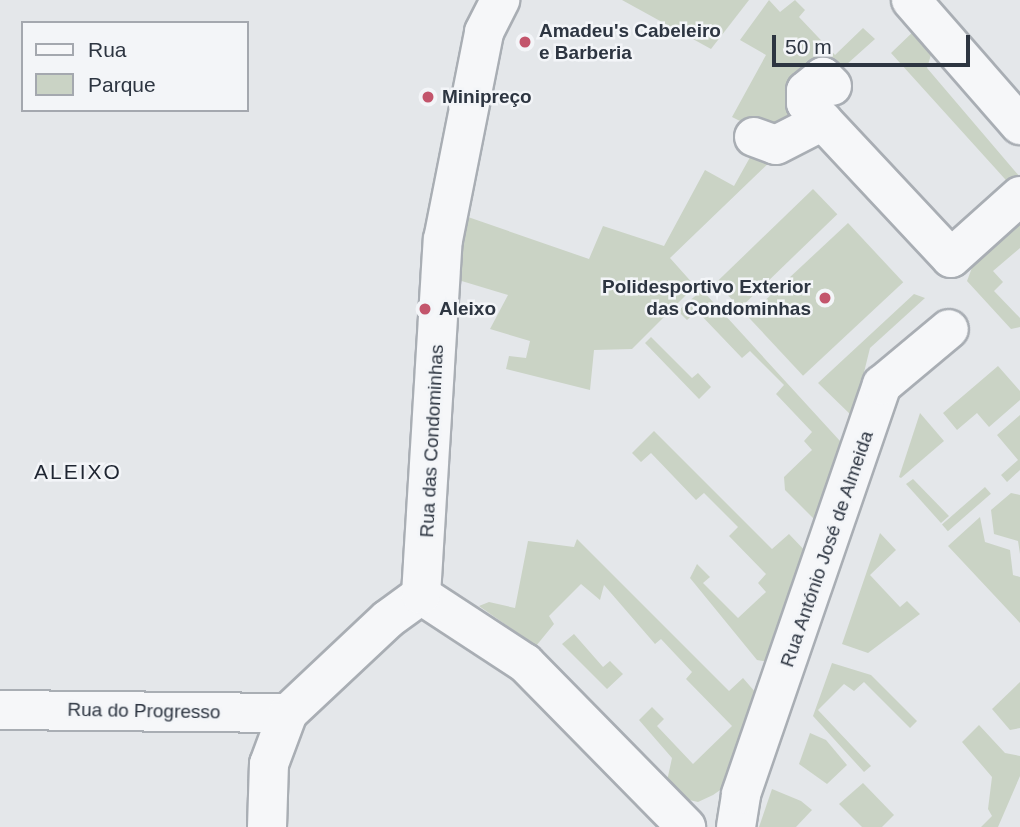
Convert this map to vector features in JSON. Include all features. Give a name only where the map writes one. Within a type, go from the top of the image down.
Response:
[{"type":"street","points":[[912,0],[1020,125]]},
{"type":"street","name":"Rua das Condominhas","points":[[421,595],[443,240],[484,32],[497,1]]},
{"type":"street","points":[[754,137],[776,145],[828,104],[951,258],[1020,196]]},
{"type":"street","name":"Rua António José de Almeida","points":[[680,821],[712,808],[738,811],[882,385],[948,329]]},
{"type":"street","points":[[267,827],[269,764],[288,713],[388,619],[421,595],[525,663],[680,821]]},
{"type":"street","name":"Rua do Progresso","points":[[0,710],[288,713]]},
{"type":"green space","points":[[622,0],[749,0],[711,49]]},
{"type":"green space","points":[[769,0],[780,12],[795,0],[805,10],[799,17],[835,55],[863,28],[875,39],[837,73],[807,114],[758,130],[732,117],[766,55],[740,40]]},
{"type":"green space","points":[[917,28],[933,48],[927,68],[1020,177],[1014,189],[891,53]]},
{"type":"green space","points":[[758,143],[778,154],[670,258],[695,286],[632,349],[594,350],[590,390],[506,369],[509,356],[526,358],[530,341],[490,329],[508,295],[455,279],[468,217],[589,259],[603,226],[664,246],[705,170],[734,186]]},
{"type":"green space","points":[[813,189],[837,214],[740,308],[716,283]]},
{"type":"green space","name":"Polidesportivo Exterior das Condominhas","points":[[848,223],[903,282],[803,376],[748,316]]},
{"type":"green space","points":[[1020,223],[1020,248],[993,271],[1003,282],[994,291],[1020,318],[1020,327],[1011,329],[967,281],[973,265]]},
{"type":"green space","points":[[702,290],[840,441],[819,524],[785,490],[784,477],[812,450],[804,441],[812,432],[776,394],[784,385],[750,351],[742,358],[697,311],[687,320],[678,311]]},
{"type":"green space","points":[[914,294],[925,298],[870,348],[853,417],[818,383]]},
{"type":"green space","points":[[651,337],[692,378],[698,373],[711,387],[699,399],[645,343]]},
{"type":"green space","points":[[998,366],[1020,391],[1020,400],[989,427],[977,413],[957,430],[943,413]]},
{"type":"green space","points":[[920,413],[944,441],[901,478],[899,477]]},
{"type":"green space","points":[[1020,415],[1020,470],[1007,482],[1001,475],[1018,460],[997,435]]},
{"type":"green space","points":[[654,431],[772,549],[789,534],[809,555],[769,662],[757,660],[690,578],[697,564],[710,577],[703,583],[738,618],[766,592],[758,583],[766,574],[729,536],[738,527],[704,493],[696,500],[651,453],[641,462],[632,453]]},
{"type":"green space","points":[[913,479],[949,516],[941,523],[906,484]]},
{"type":"green space","points":[[985,487],[991,494],[948,531],[942,524]]},
{"type":"green space","points":[[1011,493],[1020,495],[1020,554],[1018,541],[994,534],[991,510]]},
{"type":"green space","points":[[980,517],[985,542],[1010,550],[1013,575],[1020,577],[1020,623],[948,546]]},
{"type":"green space","points":[[880,533],[896,550],[870,575],[900,607],[907,601],[920,614],[868,653],[842,644]]},
{"type":"green space","points":[[577,539],[729,691],[743,678],[756,693],[732,782],[713,795],[698,802],[685,799],[667,781],[672,758],[639,720],[652,707],[664,719],[657,726],[693,764],[732,726],[686,679],[692,672],[661,639],[655,644],[604,585],[600,600],[581,584],[549,616],[554,624],[536,646],[479,606],[489,602],[515,608],[528,541],[574,547]]},
{"type":"green space","points":[[574,634],[603,667],[610,661],[623,674],[607,689],[562,644]]},
{"type":"green space","points":[[832,663],[871,675],[917,721],[910,728],[864,682],[854,691],[844,684],[818,710],[871,766],[864,772],[813,716]]},
{"type":"green space","points":[[1020,682],[1020,728],[1010,730],[992,709]]},
{"type":"green space","points":[[979,725],[1005,753],[1020,756],[1020,776],[998,827],[981,827],[992,816],[988,809],[992,777],[962,742]]},
{"type":"green space","points":[[810,733],[826,740],[847,765],[827,784],[799,764]]},
{"type":"green space","points":[[863,783],[894,815],[882,827],[862,827],[839,804]]},
{"type":"green space","points":[[772,789],[801,801],[812,810],[796,827],[759,827]]},
{"type":"place","name":"Amadeu's Cabeleiro e Barberia","points":[[525,42]]},
{"type":"place","name":"Minipreço","points":[[428,97]]},
{"type":"place","name":"Polidesportivo Exterior das Condominhas","points":[[825,298]]},
{"type":"place","name":"Aleixo","points":[[425,309]]},
{"type":"district","name":"ALEIXO","points":[[78,472]]}]
